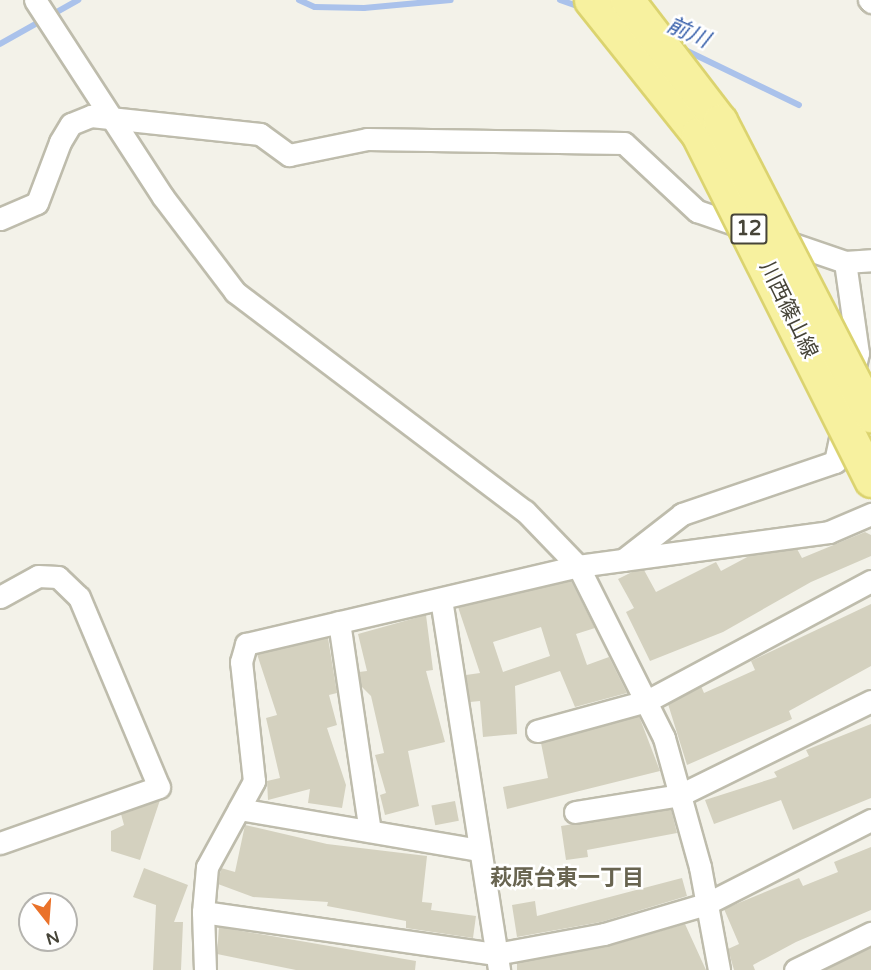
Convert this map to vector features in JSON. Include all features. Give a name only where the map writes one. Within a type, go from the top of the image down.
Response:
[{"type":"main road","name":"川西篠山線","points":[[591,0],[698,135],[871,480]]},
{"type":"main road","name":"川西篠山線","points":[[627,0],[720,121],[871,415]]},
{"type":"street","points":[[35,0],[112,118],[235,292],[525,511],[578,566],[647,700],[680,795],[719,970]]},
{"type":"street","points":[[0,219],[37,203],[71,124],[91,116],[260,134],[289,155],[367,139],[624,143],[697,211],[845,262],[871,260]]},
{"type":"street","points":[[623,560],[682,514],[835,462],[858,353],[845,262]]},
{"type":"street","points":[[205,970],[203,912],[207,867],[254,781],[241,662],[246,644],[578,566],[829,532],[871,514]]},
{"type":"street","points":[[0,597],[38,576],[58,577],[79,597],[159,787],[0,843]]},
{"type":"street","points":[[537,731],[647,700],[871,581]]},
{"type":"street","points":[[441,598],[498,962]]},
{"type":"street","points":[[339,622],[370,831]]},
{"type":"street","points":[[575,813],[680,795],[871,701]]},
{"type":"street","points":[[239,809],[480,850]]},
{"type":"street","points":[[203,912],[498,962],[706,904],[871,820]]},
{"type":"street","points":[[795,970],[871,933]]},
{"type":"building","points":[[865,532],[871,535],[871,556],[811,582],[723,632],[650,661],[626,612],[634,608],[618,579],[632,572],[644,570],[656,592],[716,562],[721,571],[751,555],[797,549],[802,558]]},
{"type":"building","points":[[571,581],[595,628],[576,634],[587,665],[609,657],[627,693],[575,707],[560,671],[515,686],[517,734],[483,737],[480,701],[470,702],[466,675],[480,673],[458,607]],"holes":[[[541,627],[550,656],[503,672],[493,642]]]},
{"type":"building","points":[[871,604],[871,666],[789,711],[792,719],[687,765],[668,704],[701,686],[704,693],[755,670],[751,661]]},
{"type":"building","points":[[426,615],[433,670],[426,671],[445,742],[408,751],[419,806],[385,815],[380,795],[386,793],[375,755],[384,753],[371,696],[361,686],[359,672],[367,671],[358,634]]},
{"type":"building","points":[[328,638],[337,693],[329,695],[337,725],[327,728],[346,785],[342,808],[308,803],[310,789],[268,800],[267,781],[280,778],[266,718],[277,715],[257,654]]},
{"type":"building","points":[[639,716],[660,771],[507,809],[503,787],[548,778],[541,743]]},
{"type":"building","points":[[871,724],[871,798],[793,830],[781,800],[714,824],[705,800],[777,777],[774,772],[809,756],[806,750]]},
{"type":"building","points":[[160,800],[140,860],[111,851],[111,831],[124,825],[121,814]]},
{"type":"building","points":[[455,801],[459,821],[435,825],[431,806]]},
{"type":"building","points":[[671,809],[677,833],[587,850],[588,857],[566,860],[561,826]]},
{"type":"building","points":[[245,825],[327,844],[427,856],[422,902],[432,903],[431,910],[476,916],[473,938],[406,928],[406,921],[327,906],[328,902],[253,897],[218,884],[221,868],[235,872]]},
{"type":"building","points":[[871,847],[871,910],[796,942],[753,965],[755,970],[734,970],[728,949],[739,944],[724,909],[799,878],[803,886],[838,872],[834,862]]},
{"type":"building","points":[[144,868],[188,885],[174,922],[183,922],[181,970],[153,970],[156,905],[133,897]]},
{"type":"building","points":[[682,878],[687,896],[601,922],[517,937],[512,905],[535,901],[537,916]]},
{"type":"building","points":[[685,924],[706,970],[517,970],[517,963],[606,947]]},
{"type":"building","points":[[219,927],[416,961],[415,970],[296,970],[217,954]]},
{"type":"building","points":[[871,948],[871,970],[824,970],[866,950]]},
{"type":"waterway","name":"前川","points":[[0,44],[78,0]]},
{"type":"waterway","name":"前川","points":[[299,0],[315,7],[364,8],[451,0]]},
{"type":"waterway","name":"前川","points":[[560,0],[583,8]]},
{"type":"waterway","name":"前川","points":[[681,48],[799,105]]},
{"type":"district","name":"萩原台東一丁目","points":[[567,879]]}]
